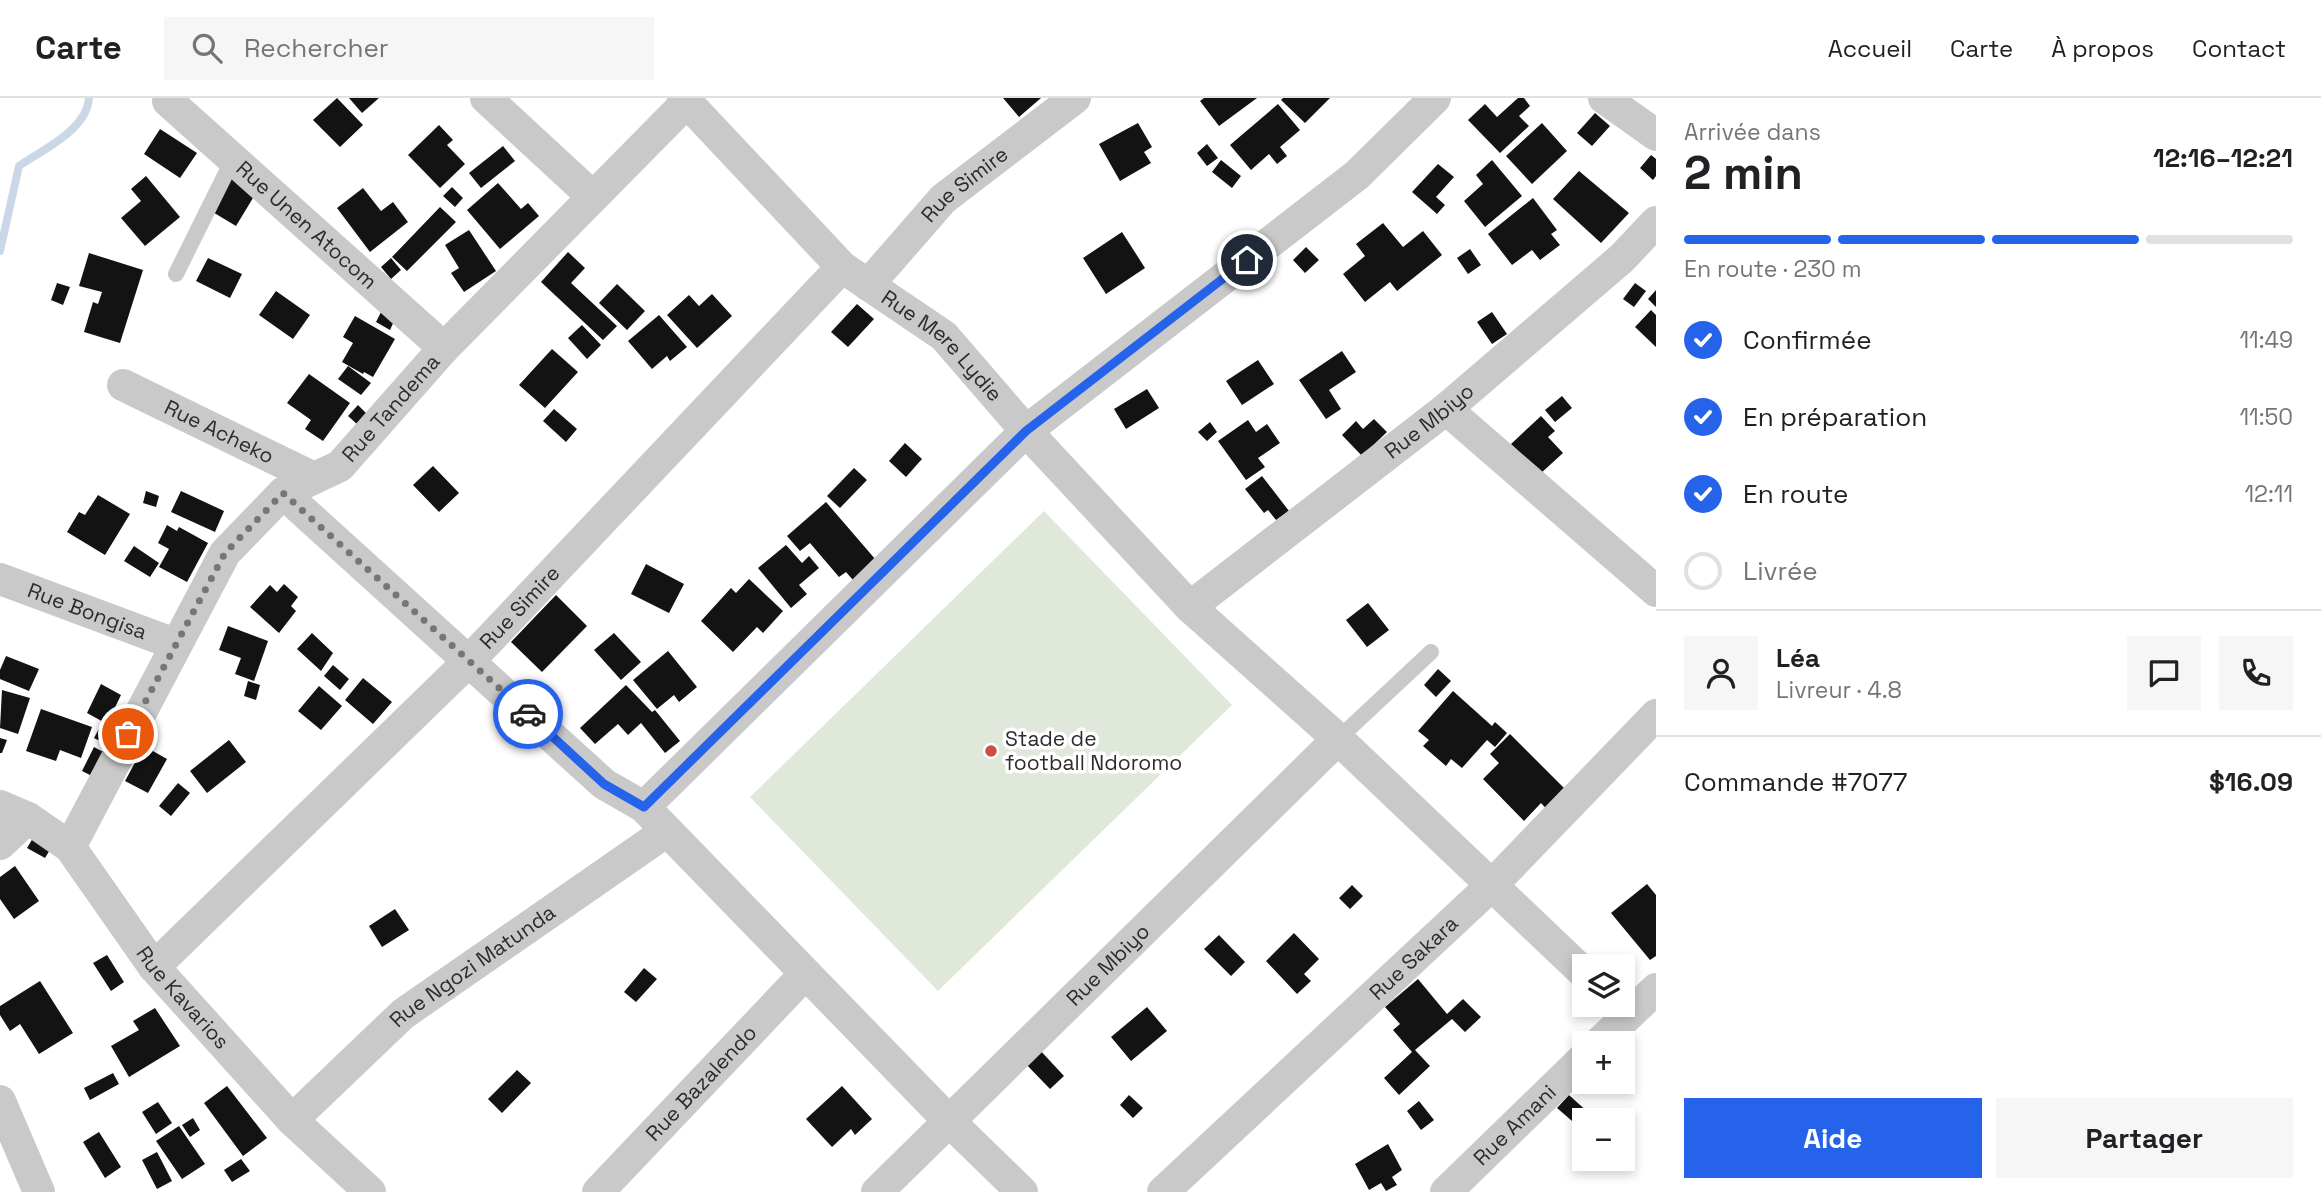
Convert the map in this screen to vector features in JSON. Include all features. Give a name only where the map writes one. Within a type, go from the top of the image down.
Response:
[{"type":"street","points":[[486,98],[592,196]]},
{"type":"street","name":"Rue Simire","points":[[868,285],[943,199],[1075,98]]},
{"type":"street","points":[[644,807],[1026,431],[1357,175],[1435,98]]},
{"type":"street","points":[[1604,98],[1656,135]]},
{"type":"street","name":"Rue Tandema","points":[[70,847],[225,553],[283,493],[340,466],[444,348],[687,99]]},
{"type":"street","name":"Rue Mere Lydie","points":[[687,99],[842,267],[944,335],[1026,431],[1190,607],[1338,739],[1572,962]]},
{"type":"street","name":"Rue Unen Atocom","points":[[168,101],[444,348]]},
{"type":"street","name":"Rue Mbiyo","points":[[1190,607],[1446,409],[1622,258],[1656,222]]},
{"type":"street","name":"Rue Simire","points":[[154,967],[470,661],[842,267]]},
{"type":"street","name":"Rue Acheko","points":[[123,385],[314,478]]},
{"type":"street","points":[[1446,409],[1656,591]]},
{"type":"street","points":[[283,493],[604,784],[644,807],[950,1122],[1022,1192]]},
{"type":"street","name":"Rue Bongisa","points":[[0,579],[175,644]]},
{"type":"street","name":"Rue Sakara","points":[[1163,1192],[1492,885],[1656,715]]},
{"type":"street","name":"Rue Mbiyo","points":[[877,1192],[1338,739]]},
{"type":"street","points":[[0,844],[14,812]]},
{"type":"street","name":"Rue Kavarios","points":[[14,812],[70,847],[154,967],[292,1120],[370,1192]]},
{"type":"street","name":"Rue Ngozi Matunda","points":[[292,1120],[403,1014],[667,831]]},
{"type":"street","name":"Rue Bazalendo","points":[[598,1192],[806,974]]},
{"type":"street","points":[[1635,1002],[1656,989]]},
{"type":"street","name":"Rue Amani","points":[[1446,1192],[1572,1070]]},
{"type":"street","points":[[0,1101],[8,1142],[39,1192]]},
{"type":"lane","points":[[176,274],[233,159]]},
{"type":"lane","points":[[1338,739],[1431,652]]},
{"type":"shaded area","name":"Stade de football Ndoromo","points":[[1044,511],[1232,705],[938,991],[750,797]]},
{"type":"building","points":[[337,98],[363,125],[340,147],[313,120]]},
{"type":"building","points":[[349,98],[379,98],[362,113]]},
{"type":"building","points":[[1003,98],[1041,98],[1019,117]]},
{"type":"building","points":[[1204,98],[1257,98],[1219,126],[1200,101]]},
{"type":"building","points":[[1330,98],[1305,123],[1281,100]]},
{"type":"building","points":[[1518,98],[1524,98],[1530,106],[1519,116],[1529,126],[1500,153],[1468,120],[1485,104],[1497,117]]},
{"type":"building","points":[[1278,104],[1300,130],[1280,147],[1287,156],[1277,164],[1269,154],[1251,170],[1230,145]]},
{"type":"building","points":[[1595,113],[1610,126],[1592,146],[1577,133]]},
{"type":"building","points":[[1138,123],[1152,147],[1144,152],[1151,163],[1120,181],[1099,144]]},
{"type":"building","points":[[1542,123],[1567,151],[1532,184],[1506,156]]},
{"type":"building","points":[[439,125],[453,140],[447,145],[465,164],[440,188],[408,155]]},
{"type":"building","points":[[160,129],[197,153],[180,178],[144,154]]},
{"type":"building","points":[[1207,144],[1218,158],[1207,166],[1197,153]]},
{"type":"building","points":[[503,146],[515,161],[481,188],[469,173]]},
{"type":"building","points":[[1651,155],[1656,159],[1656,176],[1653,180],[1640,168]]},
{"type":"building","points":[[1221,160],[1241,176],[1232,188],[1212,172]]},
{"type":"building","points":[[1492,160],[1522,196],[1485,227],[1464,201],[1483,184],[1476,175]]},
{"type":"building","points":[[1438,164],[1454,177],[1436,197],[1445,205],[1437,214],[1412,192]]},
{"type":"building","points":[[1579,171],[1629,213],[1601,243],[1553,199]]},
{"type":"building","points":[[234,173],[259,188],[236,226],[211,211]]},
{"type":"building","points":[[146,176],[180,217],[145,246],[121,218],[141,201],[131,189]]},
{"type":"building","points":[[498,183],[521,209],[528,203],[539,216],[500,249],[467,210]]},
{"type":"building","points":[[452,187],[463,198],[455,207],[443,196]]},
{"type":"building","points":[[363,188],[381,211],[393,202],[408,222],[370,252],[337,208]]},
{"type":"building","points":[[1533,198],[1557,230],[1551,234],[1560,245],[1540,260],[1532,250],[1512,265],[1488,234]]},
{"type":"building","points":[[440,207],[456,222],[407,271],[392,257]]},
{"type":"building","points":[[1383,223],[1403,247],[1423,231],[1442,255],[1397,291],[1390,282],[1365,302],[1343,274],[1365,256],[1356,244]]},
{"type":"building","points":[[469,230],[496,271],[464,292],[451,273],[459,268],[445,245]]},
{"type":"building","points":[[1122,232],[1145,268],[1106,294],[1083,258]]},
{"type":"building","points":[[1306,247],[1319,260],[1305,273],[1293,260]]},
{"type":"building","points":[[1470,249],[1481,265],[1468,274],[1457,258]]},
{"type":"building","points":[[568,252],[585,268],[571,283],[617,326],[603,340],[541,282]]},
{"type":"building","points":[[89,253],[143,270],[120,343],[84,332],[93,302],[98,304],[102,292],[79,286]]},
{"type":"building","points":[[208,258],[242,274],[230,298],[196,281]]},
{"type":"building","points":[[391,258],[401,270],[391,279],[381,267]]},
{"type":"building","points":[[57,283],[70,287],[63,305],[51,300]]},
{"type":"building","points":[[1635,283],[1646,291],[1634,307],[1623,299]]},
{"type":"building","points":[[617,284],[645,311],[627,330],[599,303]]},
{"type":"building","points":[[1656,290],[1656,307],[1648,299]]},
{"type":"building","points":[[276,291],[310,315],[293,339],[259,315]]},
{"type":"building","points":[[712,294],[732,316],[697,348],[667,315],[689,295],[699,306]]},
{"type":"building","points":[[857,304],[874,319],[848,347],[831,332]]},
{"type":"building","points":[[1651,310],[1656,315],[1656,347],[1635,327]]},
{"type":"building","points":[[381,312],[395,319],[390,330],[376,322]]},
{"type":"building","points":[[1492,312],[1507,334],[1492,344],[1477,322]]},
{"type":"building","points":[[659,315],[687,347],[670,361],[667,356],[652,369],[628,341]]},
{"type":"building","points":[[355,316],[395,339],[373,377],[342,362],[353,343],[343,337]]},
{"type":"building","points":[[582,325],[601,345],[587,359],[568,338]]},
{"type":"building","points":[[552,349],[578,372],[545,408],[519,385]]},
{"type":"building","points":[[1342,351],[1356,372],[1329,390],[1341,409],[1326,419],[1299,380]]},
{"type":"building","points":[[1258,360],[1274,384],[1242,405],[1226,381]]},
{"type":"building","points":[[348,366],[371,383],[361,395],[338,379]]},
{"type":"building","points":[[309,374],[350,403],[323,441],[305,429],[311,420],[287,403]]},
{"type":"building","points":[[1147,389],[1159,408],[1126,429],[1114,409]]},
{"type":"building","points":[[1562,396],[1572,408],[1555,422],[1545,410]]},
{"type":"building","points":[[358,405],[368,415],[358,425],[348,416]]},
{"type":"building","points":[[554,409],[577,429],[566,442],[543,421]]},
{"type":"building","points":[[1541,416],[1555,431],[1548,437],[1563,453],[1540,474],[1511,444]]},
{"type":"building","points":[[1374,419],[1387,432],[1362,456],[1342,435],[1356,421],[1363,429]]},
{"type":"building","points":[[1248,420],[1256,432],[1267,424],[1280,443],[1258,458],[1265,467],[1246,480],[1218,441]]},
{"type":"building","points":[[1210,422],[1217,432],[1207,441],[1198,432]]},
{"type":"building","points":[[905,443],[922,459],[906,477],[889,461]]},
{"type":"building","points":[[433,466],[459,493],[439,512],[413,485]]},
{"type":"building","points":[[854,468],[867,480],[840,508],[827,496]]},
{"type":"building","points":[[1262,476],[1289,511],[1276,520],[1268,510],[1264,513],[1245,489]]},
{"type":"building","points":[[146,491],[159,496],[156,507],[143,503]]},
{"type":"building","points":[[181,491],[224,511],[215,532],[171,512]]},
{"type":"building","points":[[98,495],[130,514],[105,555],[67,532],[79,512],[85,515]]},
{"type":"building","points":[[826,502],[882,567],[859,587],[846,572],[839,577],[810,543],[800,551],[787,536]]},
{"type":"building","points":[[167,525],[177,531],[179,527],[208,543],[187,582],[159,567],[169,549],[158,543]]},
{"type":"building","points":[[786,545],[802,563],[809,556],[819,568],[799,585],[807,594],[791,608],[758,568]]},
{"type":"building","points":[[134,546],[159,563],[150,577],[124,561]]},
{"type":"building","points":[[646,564],[684,584],[669,613],[631,594]]},
{"type":"building","points":[[749,579],[783,611],[763,633],[757,627],[733,652],[701,621],[731,588],[736,593]]},
{"type":"building","points":[[284,584],[298,597],[291,606],[296,611],[279,633],[250,607],[270,585],[277,592]]},
{"type":"building","points":[[556,595],[587,626],[542,672],[511,642]]},
{"type":"building","points":[[1368,603],[1389,630],[1367,647],[1346,620]]},
{"type":"building","points":[[228,626],[268,641],[254,681],[235,674],[241,658],[219,650]]},
{"type":"building","points":[[312,633],[333,653],[321,671],[297,649]]},
{"type":"building","points":[[614,633],[641,662],[621,680],[594,650]]},
{"type":"building","points":[[668,651],[697,687],[679,702],[674,695],[657,709],[633,680]]},
{"type":"building","points":[[6,656],[39,669],[29,691],[0,679],[0,670]]},
{"type":"building","points":[[333,665],[349,679],[340,690],[324,676]]},
{"type":"building","points":[[1438,669],[1451,681],[1436,697],[1424,685]]},
{"type":"building","points":[[363,678],[392,702],[373,724],[345,700]]},
{"type":"building","points":[[248,681],[260,685],[256,700],[244,696]]},
{"type":"building","points":[[101,684],[121,695],[107,724],[87,713]]},
{"type":"building","points":[[626,685],[652,712],[655,710],[680,741],[665,753],[641,723],[628,735],[618,724],[595,744],[580,728]]},
{"type":"building","points":[[319,686],[342,706],[321,730],[298,711]]},
{"type":"building","points":[[2,690],[30,698],[18,734],[0,728]]},
{"type":"building","points":[[1453,691],[1492,726],[1495,722],[1507,733],[1495,747],[1487,740],[1462,768],[1451,759],[1446,766],[1423,746],[1429,740],[1418,731]]},
{"type":"building","points":[[41,709],[92,727],[81,758],[60,750],[56,761],[26,751]]},
{"type":"building","points":[[100,727],[114,734],[108,745],[94,738]]},
{"type":"building","points":[[1510,734],[1571,795],[1551,814],[1541,803],[1524,821],[1483,779],[1499,763],[1490,754]]},
{"type":"building","points":[[0,738],[7,740],[2,753],[0,753]]},
{"type":"building","points":[[229,740],[246,762],[207,793],[190,771]]},
{"type":"building","points":[[144,746],[167,759],[148,793],[125,781]]},
{"type":"building","points":[[94,747],[109,755],[96,778],[82,771]]},
{"type":"building","points":[[178,783],[190,793],[171,816],[159,806]]},
{"type":"building","points":[[36,833],[54,843],[45,858],[27,848]]},
{"type":"building","points":[[15,866],[39,901],[14,919],[0,899],[0,877]]},
{"type":"building","points":[[1647,884],[1656,895],[1656,956],[1650,960],[1611,913]]},
{"type":"building","points":[[1352,885],[1363,896],[1350,909],[1339,898]]},
{"type":"building","points":[[395,909],[409,930],[382,947],[369,926]]},
{"type":"building","points":[[1294,933],[1319,959],[1304,974],[1311,981],[1297,994],[1266,961]]},
{"type":"building","points":[[1219,935],[1245,962],[1231,976],[1204,949]]},
{"type":"building","points":[[107,955],[124,982],[111,991],[93,963]]},
{"type":"building","points":[[644,968],[657,979],[636,1002],[624,992]]},
{"type":"building","points":[[1418,979],[1447,1014],[1463,999],[1481,1017],[1465,1032],[1452,1019],[1415,1050],[1430,1066],[1399,1095],[1384,1078],[1412,1052],[1393,1030],[1400,1024],[1385,1007]]},
{"type":"building","points":[[40,981],[73,1033],[39,1054],[20,1024],[10,1031],[0,1015],[0,1006]]},
{"type":"building","points":[[1147,1007],[1167,1031],[1131,1061],[1111,1037]]},
{"type":"building","points":[[155,1008],[180,1046],[129,1077],[111,1046],[139,1030],[133,1021]]},
{"type":"building","points":[[1038,1048],[1064,1076],[1050,1089],[1023,1061]]},
{"type":"building","points":[[517,1070],[531,1083],[502,1113],[488,1099]]},
{"type":"building","points":[[113,1073],[119,1084],[90,1100],[84,1088]]},
{"type":"building","points":[[227,1086],[267,1138],[243,1156],[204,1103]]},
{"type":"building","points":[[842,1086],[872,1119],[855,1135],[851,1129],[832,1147],[806,1119]]},
{"type":"building","points":[[1129,1095],[1143,1108],[1133,1118],[1120,1105]]},
{"type":"building","points":[[1569,1095],[1583,1108],[1572,1108],[1572,1121],[1557,1108]]},
{"type":"building","points":[[1419,1101],[1434,1120],[1421,1130],[1407,1111]]},
{"type":"building","points":[[158,1102],[172,1123],[156,1134],[142,1112]]},
{"type":"building","points":[[193,1118],[200,1130],[190,1137],[182,1125]]},
{"type":"building","points":[[179,1126],[205,1164],[182,1179],[156,1141]]},
{"type":"building","points":[[99,1132],[121,1167],[105,1178],[83,1142]]},
{"type":"building","points":[[1388,1144],[1402,1170],[1392,1177],[1397,1185],[1386,1191],[1381,1183],[1369,1190],[1355,1164]]},
{"type":"building","points":[[157,1152],[172,1181],[157,1189],[142,1160]]},
{"type":"building","points":[[241,1159],[250,1171],[232,1182],[224,1170]]},
{"type":"waterway","points":[[0,251],[19,166],[72,129],[80,120],[89,98]]},
{"type":"way so far","points":[[128,734],[225,553],[283,493],[528,714]]},
{"type":"place","name":"Stade de football Ndoromo","points":[[991,751]]},
{"type":"route","points":[[528,714],[604,784],[644,807],[1026,431],[1247,260]]}]
